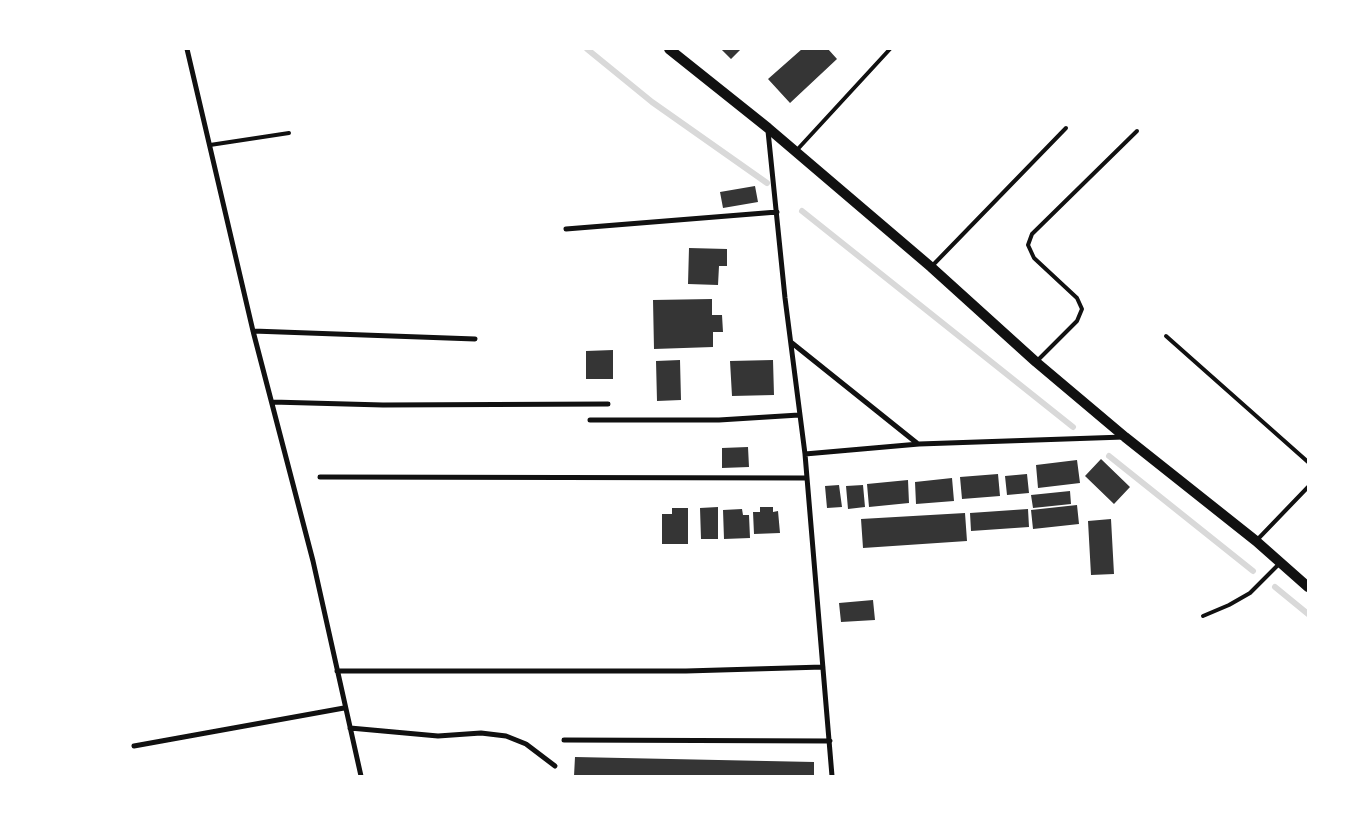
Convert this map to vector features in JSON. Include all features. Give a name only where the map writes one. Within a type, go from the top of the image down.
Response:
[{"type":"main road","points":[[669,49],[796,151],[931,267],[1036,362],[1125,437],[1256,541],[1308,587]]},
{"type":"street","points":[[187,49],[253,330],[313,561],[338,671],[344,708],[361,776]]},
{"type":"street","points":[[768,128],[799,415],[805,454],[832,776]]},
{"type":"street","points":[[566,229],[776,212]]},
{"type":"street","points":[[253,330],[475,339]]},
{"type":"street","points":[[792,343],[919,444]]},
{"type":"street","points":[[272,402],[383,405],[608,404]]},
{"type":"street","points":[[590,420],[719,420],[799,415]]},
{"type":"street","points":[[805,454],[919,444],[1125,437]]},
{"type":"street","points":[[320,478],[806,478]]},
{"type":"street","points":[[338,671],[686,670],[823,666]]},
{"type":"street","points":[[134,746],[344,708]]},
{"type":"street","points":[[350,728],[438,736],[481,733],[506,736],[526,744],[555,766]]},
{"type":"street","points":[[564,740],[830,741]]},
{"type":"lane","points":[[796,151],[890,49]]},
{"type":"lane","points":[[931,267],[1066,128]]},
{"type":"lane","points":[[1036,362],[1078,321],[1082,309],[1077,298],[1034,258],[1028,245],[1032,234],[1137,131]]},
{"type":"lane","points":[[210,145],[289,134]]},
{"type":"lane","points":[[1166,336],[1308,462]]},
{"type":"lane","points":[[1256,541],[1308,487]]},
{"type":"lane","points":[[1203,616],[1229,605],[1250,593],[1280,562]]},
{"type":"building","points":[[721,49],[741,49],[731,59]]},
{"type":"building","points":[[802,49],[828,49],[837,59],[790,103],[768,79]]},
{"type":"building","points":[[755,186],[758,202],[723,208],[720,192]]},
{"type":"building","points":[[689,248],[727,249],[727,266],[719,266],[718,285],[688,284]]},
{"type":"building","points":[[712,299],[712,315],[722,315],[723,332],[713,332],[713,347],[654,349],[653,300]]},
{"type":"building","points":[[613,350],[613,379],[586,379],[586,351]]},
{"type":"building","points":[[680,360],[681,400],[657,401],[656,361]]},
{"type":"building","points":[[773,360],[774,395],[732,396],[730,361]]},
{"type":"building","points":[[748,447],[749,467],[722,468],[722,448]]},
{"type":"building","points":[[1101,459],[1130,487],[1114,504],[1085,476]]},
{"type":"building","points":[[1077,460],[1080,483],[1038,488],[1036,465]]},
{"type":"building","points":[[998,474],[1000,496],[962,499],[960,477]]},
{"type":"building","points":[[1027,474],[1029,493],[1007,495],[1005,476]]},
{"type":"building","points":[[952,478],[954,501],[916,504],[915,482]]},
{"type":"building","points":[[908,480],[909,503],[869,507],[867,484]]},
{"type":"building","points":[[839,485],[842,507],[827,508],[825,486]]},
{"type":"building","points":[[863,485],[865,507],[848,509],[846,486]]},
{"type":"building","points":[[1070,491],[1071,504],[1033,508],[1031,495]]},
{"type":"building","points":[[1077,505],[1079,524],[1033,529],[1031,510]]},
{"type":"building","points":[[718,507],[718,539],[701,539],[700,508]]},
{"type":"building","points":[[760,507],[773,507],[773,512],[778,511],[780,533],[754,534],[753,512],[760,512]]},
{"type":"building","points":[[672,508],[688,508],[688,544],[662,544],[662,514],[672,514]]},
{"type":"building","points":[[742,509],[743,515],[749,515],[750,538],[724,539],[723,510]]},
{"type":"building","points":[[1028,509],[1029,527],[971,531],[970,513]]},
{"type":"building","points":[[965,513],[967,541],[863,548],[861,519]]},
{"type":"building","points":[[1111,519],[1114,574],[1091,575],[1088,521]]},
{"type":"building","points":[[873,600],[875,620],[841,622],[839,603]]},
{"type":"building","points":[[575,757],[814,762],[814,776],[574,776]]},
{"type":"waterway","points":[[587,49],[652,102],[767,183]]},
{"type":"waterway","points":[[802,211],[1073,427]]},
{"type":"waterway","points":[[1109,456],[1253,571]]},
{"type":"waterway","points":[[1275,587],[1308,614]]}]
